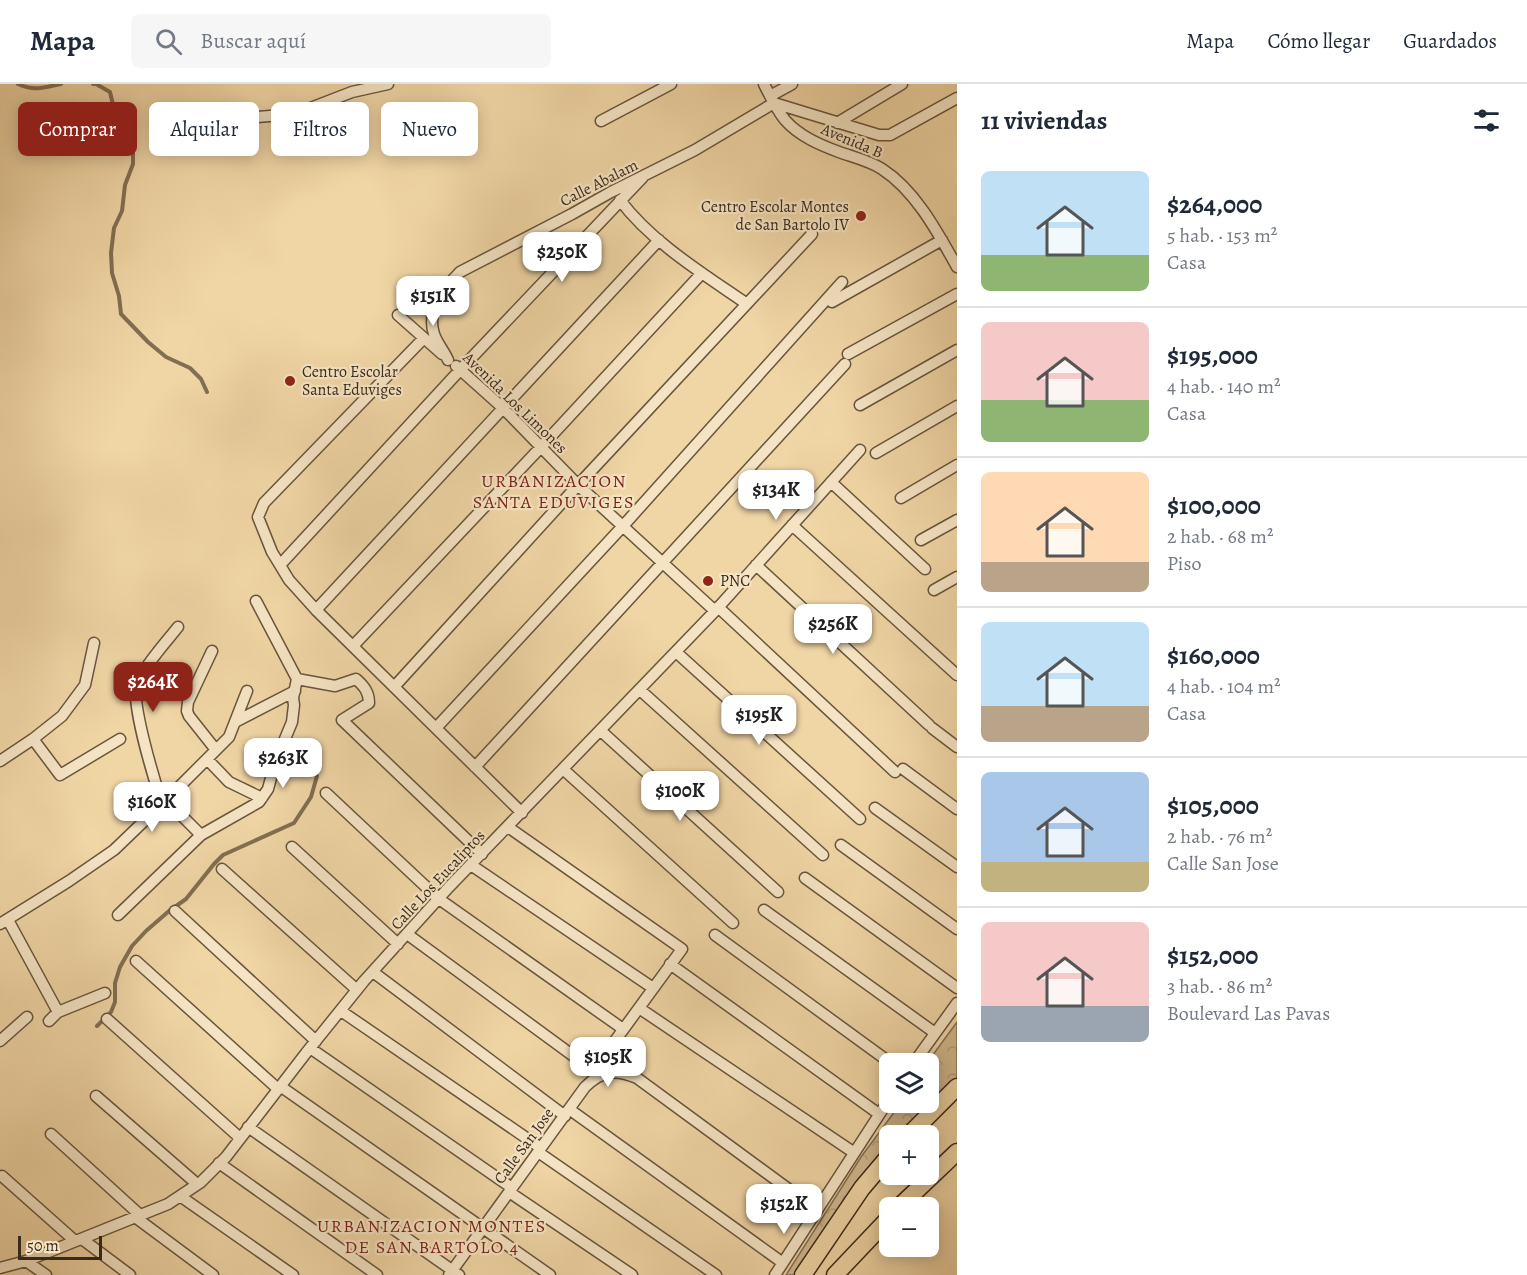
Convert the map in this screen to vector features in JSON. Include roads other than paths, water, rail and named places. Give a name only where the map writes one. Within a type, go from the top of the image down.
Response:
[{"type":"highway","points":[[919,1125],[957,1087]]},
{"type":"highway","points":[[910,1197],[957,1152]]},
{"type":"highway","points":[[802,1275],[862,1188],[879,1168]]},
{"type":"highway","points":[[835,1275],[879,1228]]},
{"type":"street","points":[[259,117],[295,114],[352,92],[388,84]]},
{"type":"street","points":[[601,121],[671,84]]},
{"type":"street","name":"Avenida B","points":[[764,84],[785,120],[818,145],[881,169],[894,179],[912,197],[936,229],[957,267]]},
{"type":"street","name":"Calle Abalam","points":[[448,360],[434,335],[431,318],[437,301],[447,285],[460,272],[695,150],[792,84]]},
{"type":"street","points":[[837,123],[902,84]]},
{"type":"street","points":[[772,99],[837,123],[879,135],[890,135],[957,98]]},
{"type":"street","points":[[280,565],[643,177]]},
{"type":"street","points":[[620,200],[632,216],[659,240],[747,304]]},
{"type":"street","points":[[394,687],[812,234]]},
{"type":"street","points":[[316,610],[659,240]]},
{"type":"street","points":[[832,302],[942,240]]},
{"type":"street","points":[[353,646],[702,273]]},
{"type":"street","points":[[436,728],[842,282]]},
{"type":"street","points":[[475,767],[846,359],[957,294]]},
{"type":"street","name":"Avenida Los Limones","points":[[398,315],[503,408],[578,485],[662,563],[899,771],[957,808]]},
{"type":"street","points":[[424,338],[264,503],[258,517],[272,552],[289,580],[316,610],[522,813]]},
{"type":"street","points":[[860,405],[957,350]]},
{"type":"street","points":[[876,453],[957,406]]},
{"type":"street","name":"Calle Los Eucaliptos","points":[[0,1268],[27,1261],[168,1204],[197,1184],[240,1138],[357,990],[407,934],[716,609],[860,450]]},
{"type":"street","points":[[901,498],[957,465]]},
{"type":"street","points":[[831,482],[925,569]]},
{"type":"street","points":[[921,540],[957,520]]},
{"type":"street","points":[[792,525],[957,675]]},
{"type":"street","points":[[756,565],[930,727],[957,747]]},
{"type":"street","points":[[934,590],[957,577]]},
{"type":"street","points":[[118,915],[201,835],[249,809],[259,802],[268,789],[275,763],[292,722],[297,679],[256,601]]},
{"type":"street","points":[[178,627],[142,674],[136,685],[136,699],[150,767],[164,802],[201,835]]},
{"type":"street","points":[[0,761],[62,716],[85,686],[94,643]]},
{"type":"street","points":[[212,651],[188,702],[188,711],[189,716],[216,750]]},
{"type":"street","points":[[676,651],[860,819]]},
{"type":"street","points":[[297,679],[335,686],[356,679],[364,686],[369,696],[369,703],[342,720],[482,854]]},
{"type":"street","points":[[640,690],[824,855]]},
{"type":"street","points":[[58,1012],[4,922],[114,850],[229,737],[247,691]]},
{"type":"street","points":[[235,722],[295,691]]},
{"type":"street","points":[[601,731],[778,892]]},
{"type":"street","points":[[33,739],[60,775],[120,739]]},
{"type":"street","points":[[207,759],[229,782],[262,798]]},
{"type":"street","points":[[564,770],[733,923]]},
{"type":"street","points":[[326,793],[439,899],[623,1029]]},
{"type":"street","points":[[875,808],[957,867]]},
{"type":"street","points":[[508,827],[682,949],[670,964],[879,1114],[775,1275]]},
{"type":"street","points":[[841,845],[957,929]]},
{"type":"street","points":[[292,847],[398,944]]},
{"type":"street","points":[[471,865],[653,988]]},
{"type":"street","points":[[222,869],[357,990]]},
{"type":"street","points":[[805,878],[957,988]]},
{"type":"street","points":[[764,910],[935,1033]]},
{"type":"street","points":[[175,911],[313,1044],[511,1190],[632,1275]]},
{"type":"street","points":[[407,934],[596,1073],[624,1072],[637,1078],[817,1210]]},
{"type":"street","points":[[715,935],[879,1055]]},
{"type":"street","points":[[136,961],[279,1087],[550,1275]]},
{"type":"street","name":"Calle San Jose","points":[[453,1274],[539,1150],[592,1080],[623,1029],[670,964]]},
{"type":"street","points":[[373,972],[567,1113],[783,1263]]},
{"type":"street","points":[[49,1021],[58,1012],[105,993]]},
{"type":"street","points":[[921,1053],[957,1003]]},
{"type":"street","points":[[639,1008],[853,1152]]},
{"type":"street","points":[[340,1011],[716,1275]]},
{"type":"street","points":[[0,1041],[27,1017]]},
{"type":"street","points":[[107,1019],[240,1138]]},
{"type":"street","points":[[96,1096],[197,1184]]},
{"type":"street","points":[[249,1127],[453,1274]]},
{"type":"street","points":[[51,1134],[137,1216],[213,1275]]},
{"type":"street","points":[[219,1163],[377,1275]]},
{"type":"street","points":[[2,1176],[78,1240],[130,1275]]},
{"type":"street","points":[[180,1196],[293,1275]]},
{"type":"street","points":[[27,1261],[46,1275]]},
{"type":"waterway","points":[[18,84],[35,88],[61,84]]},
{"type":"waterway","points":[[93,84],[110,92],[116,126],[133,142],[133,164],[125,185],[122,211],[114,228],[111,253],[112,273],[119,296],[121,314],[166,357],[190,368],[201,379],[207,392]]},
{"type":"waterway","points":[[97,1026],[111,1012],[115,1002],[115,983],[120,967],[132,946],[146,931],[186,899],[223,855],[294,823],[311,797],[317,776]]},
{"type":"place","name":"Centro Escolar Montes de San Bartolo IV","points":[[861,216]]},
{"type":"place","name":"Centro Escolar Santa Eduviges","points":[[290,381]]},
{"type":"place","name":"PNC","points":[[708,581]]},
{"type":"district","name":"URBANIZACION SANTA EDUVIGES","points":[[554,491]]},
{"type":"district","name":"URBANIZACION MONTES DE SAN BARTOLO 4","points":[[432,1236]]}]
